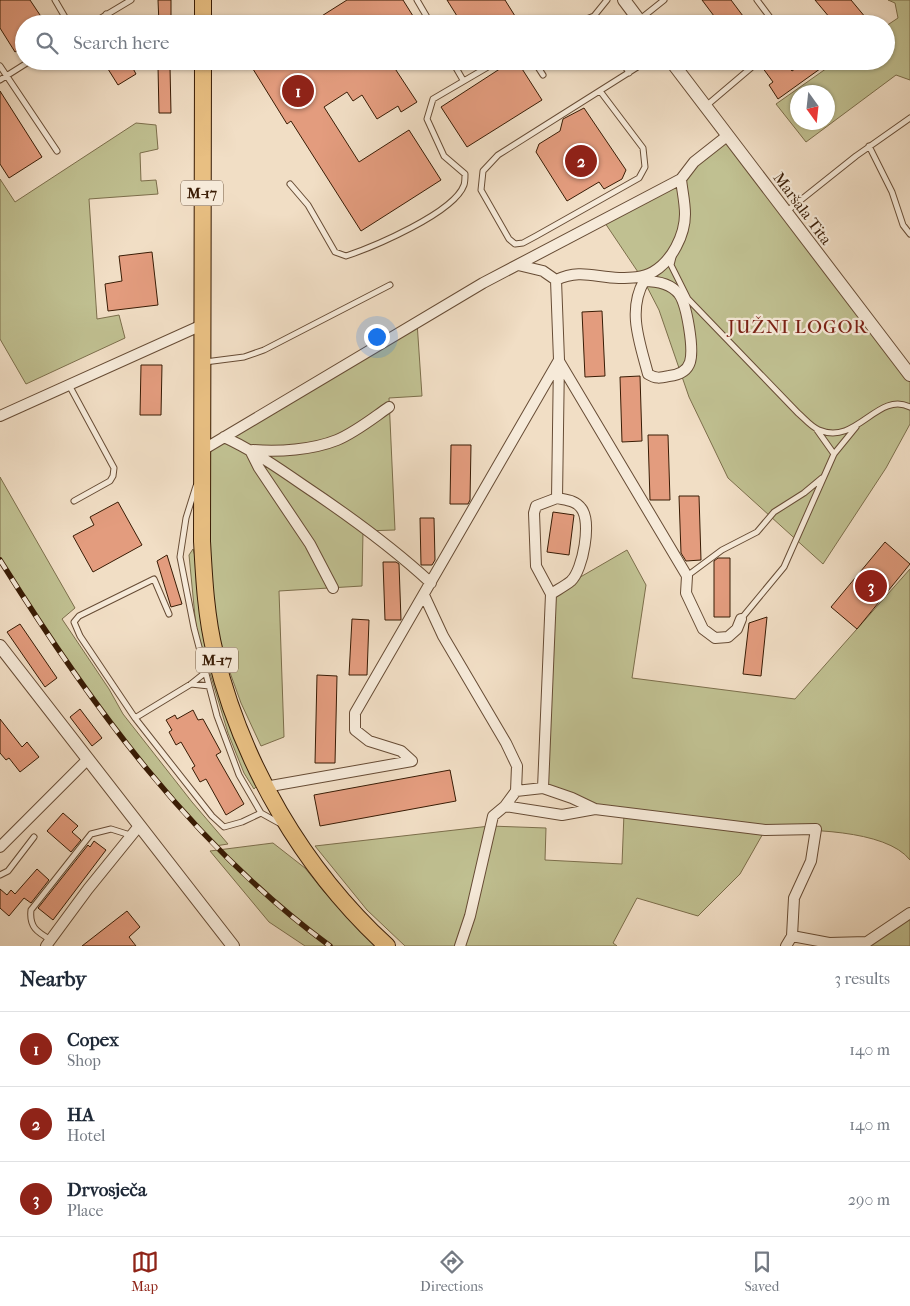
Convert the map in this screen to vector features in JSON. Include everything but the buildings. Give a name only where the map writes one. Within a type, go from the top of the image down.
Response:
[{"type":"main road","points":[[203,0],[203,15]]},
{"type":"main road","name":"M-17","points":[[202,70],[201,472],[204,572],[208,613],[215,653],[234,717],[265,787],[290,828],[332,888],[350,910],[387,946]]},
{"type":"street","points":[[624,0],[636,15]]},
{"type":"street","name":"Maršala Tita","points":[[678,70],[910,375]]},
{"type":"street","points":[[201,451],[483,283],[681,179],[694,162],[727,136]]},
{"type":"street","points":[[556,280],[571,274],[643,279],[669,287],[684,297],[689,330],[690,363],[684,371],[677,376],[654,378],[648,374],[636,323],[636,299],[643,279],[654,272],[675,249],[682,235],[685,214],[681,179]]},
{"type":"street","points":[[518,265],[543,271],[556,280]]},
{"type":"street","points":[[556,280],[559,360],[557,498]]},
{"type":"street","points":[[0,416],[202,325]]},
{"type":"street","points":[[559,360],[687,576],[686,593],[703,629],[715,638],[728,637],[737,629],[741,619]]},
{"type":"street","points":[[265,787],[412,761],[401,751],[369,741],[355,730],[355,713],[559,360]]},
{"type":"street","points":[[249,449],[285,450],[336,440],[389,407]]},
{"type":"street","points":[[224,437],[249,449],[343,511],[397,552],[431,583]]},
{"type":"street","points":[[249,449],[259,468],[310,544],[333,588]]},
{"type":"street","points":[[543,788],[551,594],[536,566],[534,513],[536,506],[557,498],[572,500],[581,507],[586,515],[586,530],[580,565],[572,581],[551,594]]},
{"type":"street","points":[[424,595],[443,636],[506,743],[517,766],[516,791],[505,806],[493,816],[470,916],[460,946]]},
{"type":"street","points":[[0,646],[88,759],[135,831],[233,946]]},
{"type":"street","points":[[0,847],[88,759]]},
{"type":"street","points":[[516,791],[543,788],[572,798],[595,809]]},
{"type":"street","points":[[505,806],[562,815],[595,809],[765,830],[816,829],[811,861],[794,898],[792,936],[786,946]]},
{"type":"street","points":[[48,943],[135,831]]},
{"type":"street","points":[[792,936],[829,944],[867,942],[910,913]]},
{"type":"lane","points":[[55,0],[63,15]]},
{"type":"lane","points":[[106,14],[131,0]]},
{"type":"lane","points":[[417,0],[425,15]]},
{"type":"lane","points":[[595,15],[608,0]]},
{"type":"lane","points":[[648,15],[664,0]]},
{"type":"lane","points":[[757,0],[768,15]]},
{"type":"lane","points":[[0,66],[57,151]]},
{"type":"lane","points":[[0,80],[15,70]]},
{"type":"lane","points":[[457,70],[463,80]]},
{"type":"lane","points":[[290,184],[308,205],[334,252],[346,256],[376,247],[450,204],[464,186],[465,174],[444,156],[427,119],[433,99],[481,70]]},
{"type":"lane","points":[[540,70],[543,75]]},
{"type":"lane","points":[[600,91],[643,148],[645,166],[639,178],[523,243],[515,244],[510,239],[481,190],[483,171],[498,155],[600,91],[629,73],[634,70]]},
{"type":"lane","points":[[706,106],[748,70]]},
{"type":"lane","points":[[786,212],[869,146],[910,118]]},
{"type":"lane","points":[[869,146],[892,192],[903,225],[910,234]]},
{"type":"lane","points":[[675,249],[671,265],[684,297],[817,430],[834,454]]},
{"type":"lane","points":[[202,362],[244,357],[264,350],[390,285]]},
{"type":"lane","points":[[69,385],[114,468],[110,481],[74,501]]},
{"type":"lane","points":[[817,430],[842,432],[856,426],[883,407],[901,403],[910,407]]},
{"type":"lane","points":[[741,619],[784,566],[805,514],[834,454],[856,426]]},
{"type":"lane","points":[[201,472],[186,518],[180,557],[209,686],[217,716],[239,775],[261,813],[290,828]]},
{"type":"lane","points":[[687,576],[722,550],[758,532],[774,512],[804,494],[824,476]]},
{"type":"lane","points":[[169,614],[154,579],[79,616],[74,622],[80,636],[135,718],[212,816],[224,826],[242,822],[261,813]]},
{"type":"lane","points":[[135,718],[191,684],[206,672]]},
{"type":"lane","points":[[191,684],[209,686]]},
{"type":"lane","points":[[48,943],[31,925],[31,910],[91,834],[111,828],[135,831]]},
{"type":"lane","points":[[0,875],[8,871],[34,837]]},
{"type":"green space","points":[[888,0],[910,0],[910,80],[896,75],[835,120],[835,85],[803,85],[824,70],[895,70],[895,20],[898,18],[895,3]]},
{"type":"green space","points":[[790,94],[790,122],[776,104]]},
{"type":"green space","points":[[136,123],[156,125],[158,149],[140,153],[141,181],[156,180],[158,194],[89,199],[97,319],[119,315],[125,338],[26,384],[0,339],[0,179],[15,202]]},
{"type":"green space","points":[[797,130],[822,130],[806,142]]},
{"type":"green space","points":[[727,136],[910,375],[910,424],[886,468],[823,564],[728,478],[689,397],[659,310],[644,281],[603,220],[668,185]]},
{"type":"green space","points":[[417,322],[422,396],[389,398],[395,530],[363,531],[362,586],[279,591],[284,737],[261,746],[241,703],[207,609],[201,451]]},
{"type":"green space","points":[[0,477],[75,608],[62,619],[109,689],[123,714],[192,802],[228,844],[215,846],[151,776],[74,673],[0,559]]},
{"type":"green space","points":[[193,549],[257,786],[254,789],[244,773],[228,733],[196,627],[189,555]]},
{"type":"green space","points":[[627,550],[646,585],[632,678],[795,699],[910,569],[910,860],[898,850],[883,842],[864,837],[821,831],[765,830],[740,874],[698,916],[637,898],[613,943],[617,946],[405,946],[367,910],[315,846],[490,826],[546,828],[545,860],[622,864],[624,813],[543,788],[551,594]]},
{"type":"green space","points":[[273,843],[305,868],[325,893],[376,946],[305,946],[269,922],[210,851]]},
{"type":"green space","points":[[910,913],[910,946],[829,946],[867,942]]},
{"type":"railway","points":[[0,560],[70,667],[147,769],[233,863],[280,906],[330,946]]},
{"type":"place","name":"Copex","points":[[298,91]]},
{"type":"place","name":"HA","points":[[581,161]]},
{"type":"place","name":"Drvosječa","points":[[871,586]]},
{"type":"district","name":"JUŽNI LOGOR","points":[[798,326]]}]
